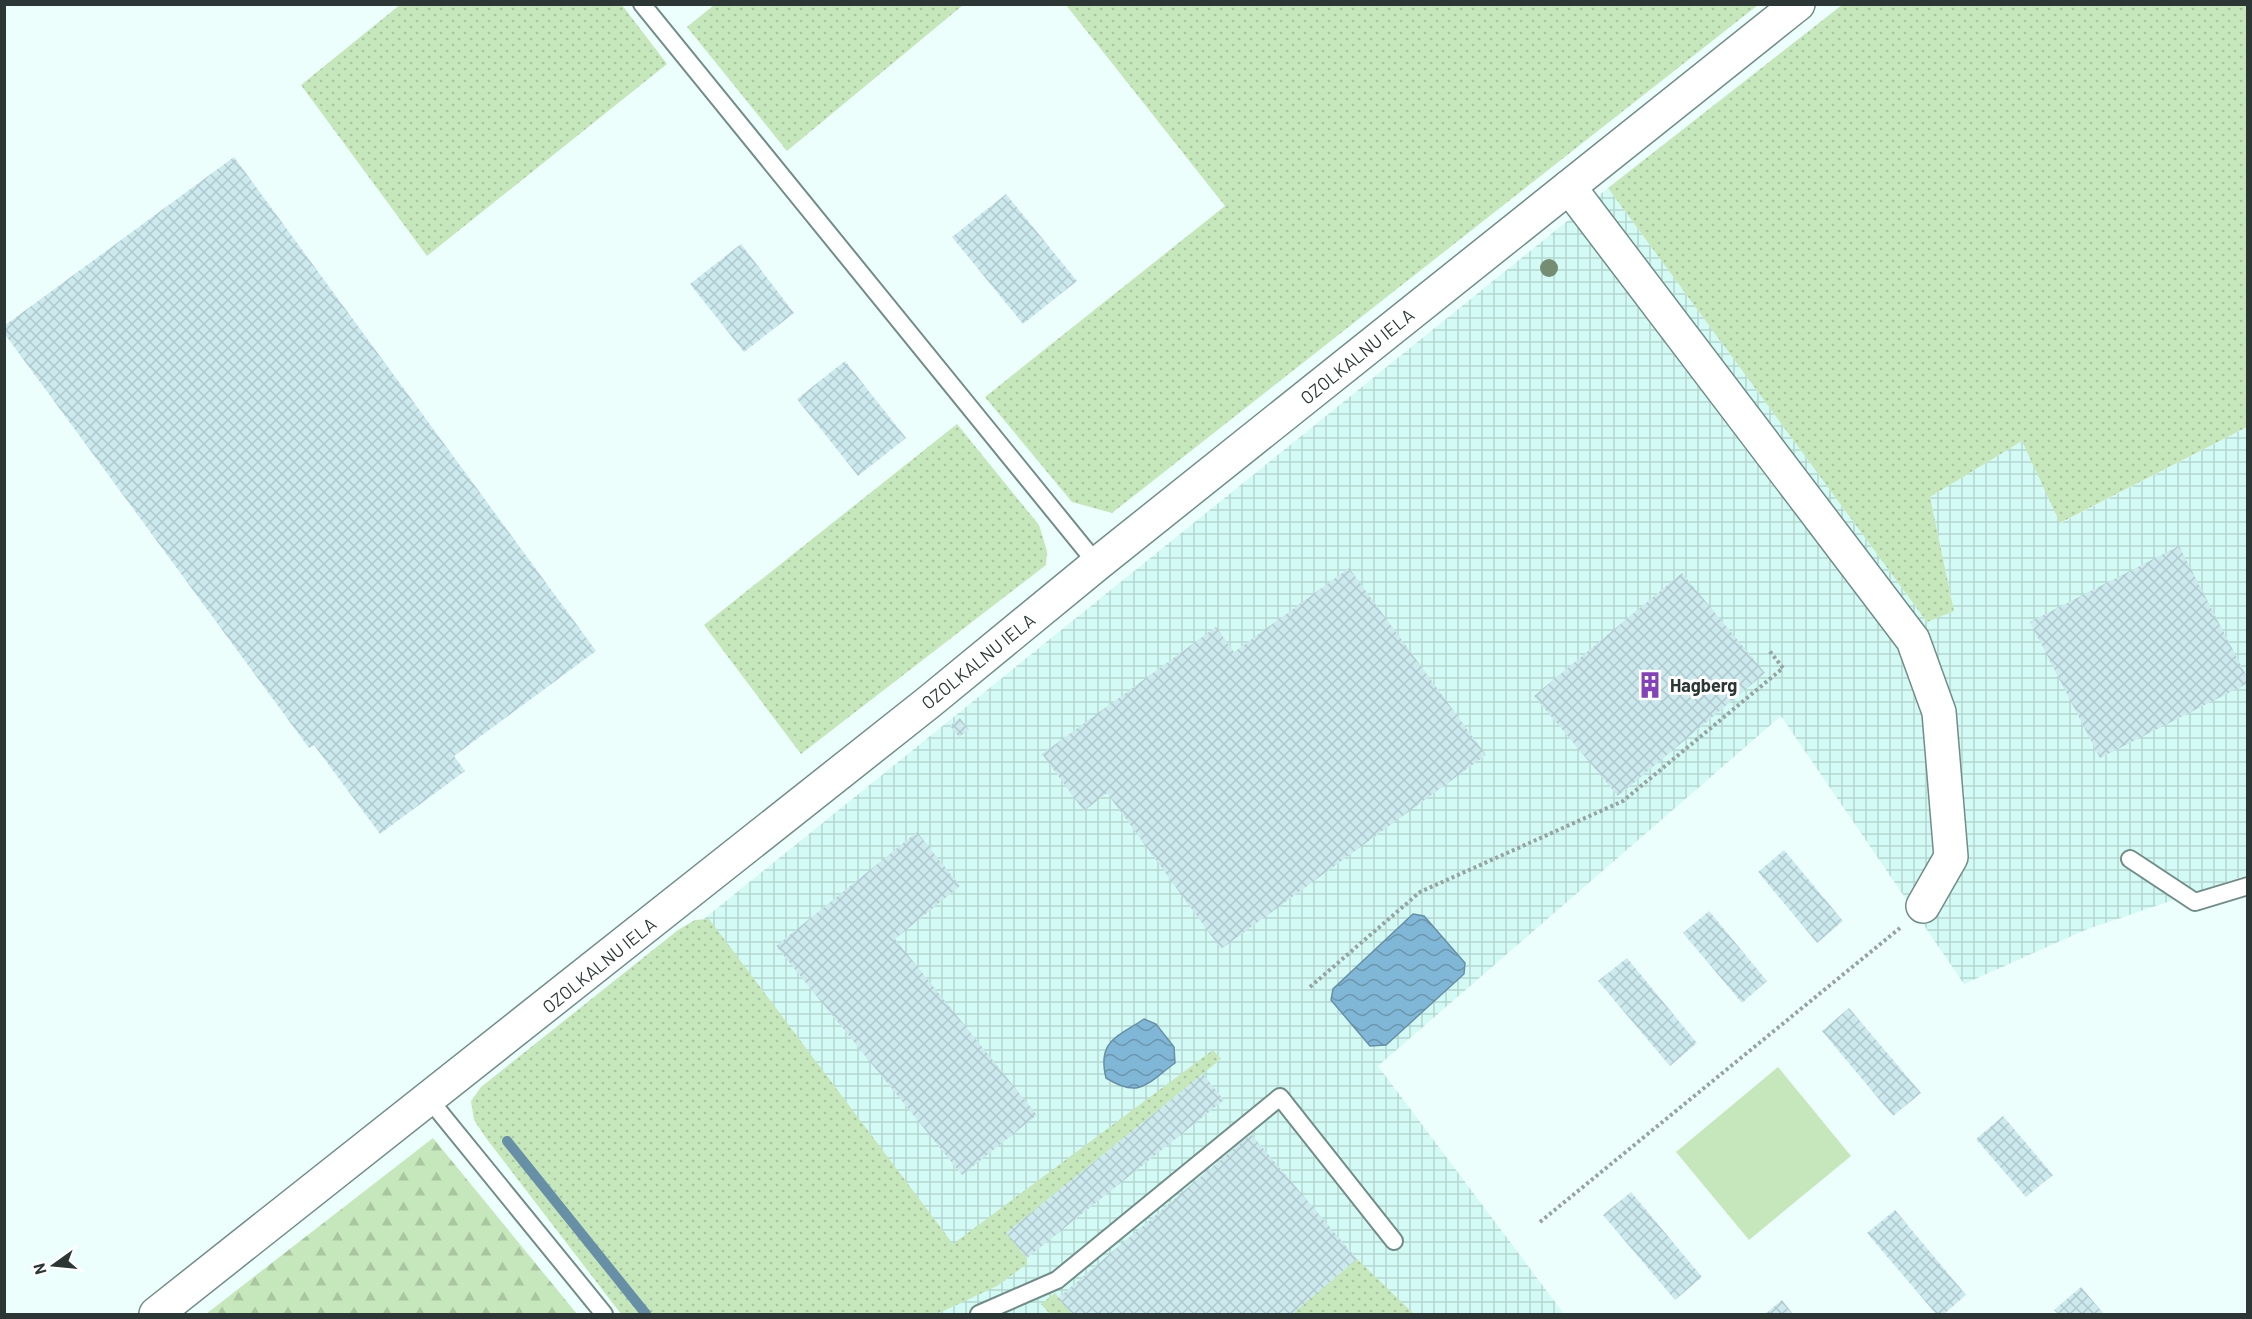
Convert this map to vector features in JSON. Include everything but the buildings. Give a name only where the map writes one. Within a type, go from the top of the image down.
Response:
[{"type":"street","name":"OZOLKALNU IELA","points":[[156,1314],[920,709],[1097,564],[1798,4]]},
{"type":"street","points":[[1569,187],[1914,640],[1939,712],[1951,856],[1923,906]]},
{"type":"lane","points":[[642,4],[1097,564]]},
{"type":"lane","points":[[2130,859],[2195,902],[2247,886]]},
{"type":"lane","points":[[985,1313],[1057,1280],[1280,1097],[1394,1241]]},
{"type":"lane","points":[[429,1100],[604,1314]]},
{"type":"path","points":[[1310,987],[1420,892],[1623,801],[1783,668],[1768,649]]},
{"type":"path","points":[[1540,1222],[1888,940],[1923,906]]},
{"type":"shaded area","points":[[1608,188],[1927,622],[1954,611],[1930,497],[2022,441],[2061,523],[2247,427],[2247,875],[2085,930],[1964,984],[1781,716],[1378,1066],[1564,1314],[635,1314],[475,1104]]},
{"type":"green space","points":[[401,4],[622,5],[667,64],[427,256],[301,85]]},
{"type":"green space","points":[[714,5],[963,5],[787,151],[687,27]]},
{"type":"green space","points":[[1066,5],[1758,5],[1112,513],[1072,502],[985,397],[1225,206]]},
{"type":"green space","points":[[1842,5],[2247,5],[2247,427],[2060,523],[2022,441],[1930,497],[1954,611],[1927,622],[1608,188]]},
{"type":"green space","points":[[957,424],[1039,525],[1047,551],[1046,565],[801,754],[704,625]]},
{"type":"green space","points":[[709,919],[953,1244],[1213,1050],[1221,1059],[1006,1233],[1027,1258],[1027,1264],[997,1286],[937,1314],[621,1314],[486,1138],[474,1120],[471,1101],[481,1087],[678,930],[695,920]]},
{"type":"green space","points":[[1778,1067],[1851,1156],[1749,1240],[1676,1152]]},
{"type":"green space","points":[[433,1138],[577,1314],[206,1314]]},
{"type":"green space","points":[[1357,1259],[1414,1314],[1292,1314]]},
{"type":"green space","points":[[1055,1293],[1072,1314],[1050,1314],[1041,1304]]},
{"type":"water","points":[[1413,914],[1424,916],[1465,963],[1464,974],[1386,1045],[1370,1046],[1331,1000],[1333,989]]},
{"type":"water","points":[[1144,1019],[1156,1024],[1174,1047],[1175,1063],[1149,1083],[1135,1088],[1106,1078],[1104,1056],[1107,1048],[1118,1036]]},
{"type":"waterway","points":[[507,1141],[646,1314]]},
{"type":"place","name":"Hagberg","points":[[1650,685]]}]
